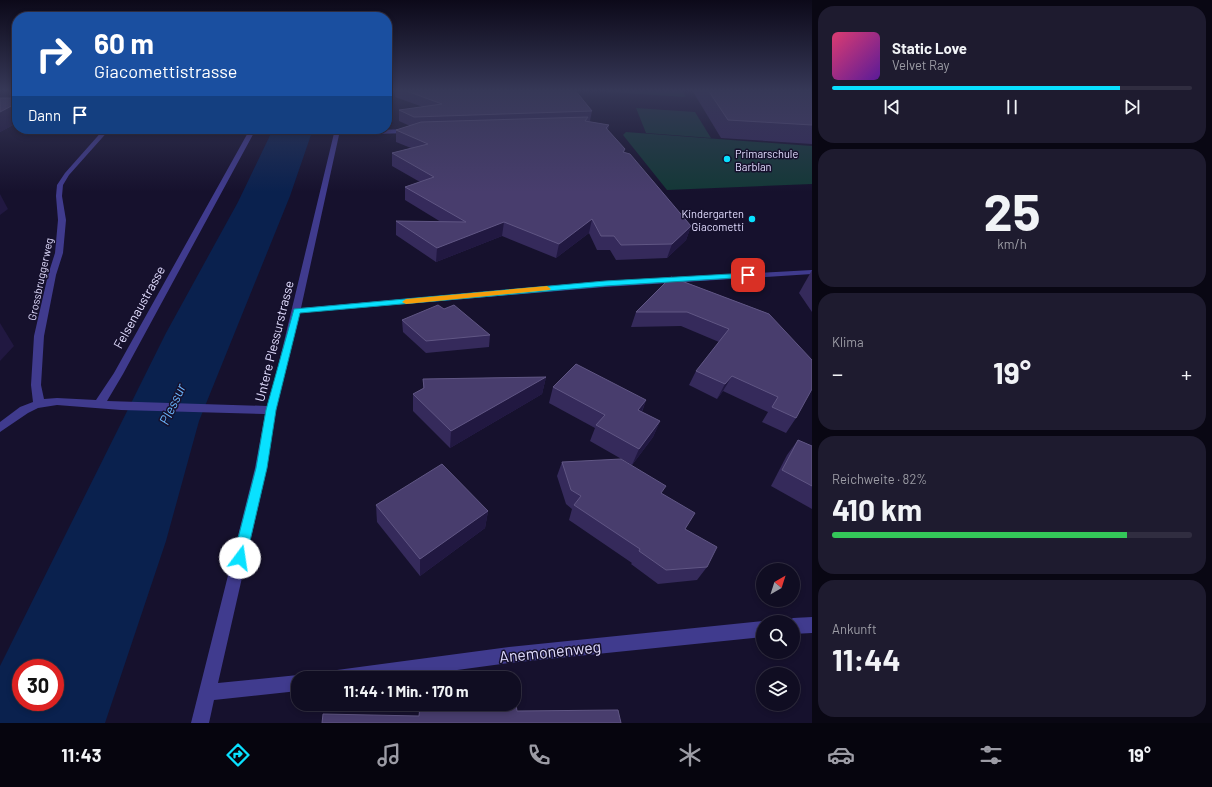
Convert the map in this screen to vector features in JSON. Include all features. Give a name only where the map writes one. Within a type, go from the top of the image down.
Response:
[{"type":"street","points":[[392,131],[415,131]]},
{"type":"street","name":"Grossbruggerweg","points":[[39,403],[36,385],[39,336],[52,275],[59,253],[62,220],[59,196],[60,185],[103,134]]},
{"type":"street","name":"Felsenaustrasse","points":[[99,404],[129,353],[250,134]]},
{"type":"street","name":"Untere Plessurstrasse","points":[[200,723],[261,468],[271,410],[297,311],[337,134]]},
{"type":"street","points":[[297,311],[605,284],[812,272]]},
{"type":"street","points":[[0,428],[10,419],[39,403],[56,400],[121,406],[271,410]]},
{"type":"street","points":[[800,626],[812,625]]},
{"type":"street","name":"Anemonenweg","points":[[392,671],[509,656],[756,630]]},
{"type":"street","points":[[207,692],[291,684]]},
{"type":"green space","points":[[642,124],[702,124],[711,138],[646,133]]},
{"type":"green space","points":[[626,132],[812,146],[812,184],[667,190],[623,135]]},
{"type":"water","name":"Plessur","points":[[271,134],[311,134],[290,196],[199,421],[166,541],[105,723],[0,723],[0,666],[166,333],[238,202]]},
{"type":"building","points":[[416,124],[601,124],[609,125],[606,128],[625,149],[623,152],[630,154],[691,226],[672,244],[621,245],[614,236],[601,236],[592,219],[559,244],[504,222],[437,248],[396,221],[466,222],[405,187],[434,177],[392,153],[428,144],[396,130]]},
{"type":"building","points":[[791,124],[812,124],[812,125]]},
{"type":"building","points":[[671,277],[769,314],[812,360],[812,389],[796,418],[772,407],[778,397],[732,376],[725,384],[696,371],[729,329],[687,312],[636,312]]},
{"type":"building","points":[[438,305],[444,309],[454,305],[490,335],[426,341],[402,320]]},
{"type":"building","points":[[576,364],[646,400],[638,410],[660,421],[639,449],[596,425],[605,415],[553,387]]},
{"type":"building","points":[[546,377],[451,431],[413,394],[424,388],[423,379]]},
{"type":"building","points":[[798,440],[812,446],[812,486],[782,470]]},
{"type":"building","points":[[621,459],[666,486],[661,493],[695,513],[685,529],[717,547],[707,567],[666,570],[639,551],[640,549],[574,505],[581,496],[571,490],[562,462]]},
{"type":"building","points":[[442,464],[488,511],[420,559],[376,505]]},
{"type":"building","points":[[618,710],[621,723],[322,723],[323,714],[419,716],[420,711]]},
{"type":"slow traffic","points":[[406,302],[547,289]]},
{"type":"place","name":"Primarschule Barblan","points":[[727,159]]},
{"type":"place","name":"Kindergarten Giacometti","points":[[752,219]]},
{"type":"route","points":[[240,558],[261,468],[271,410],[297,311],[605,284],[748,275]]}]
